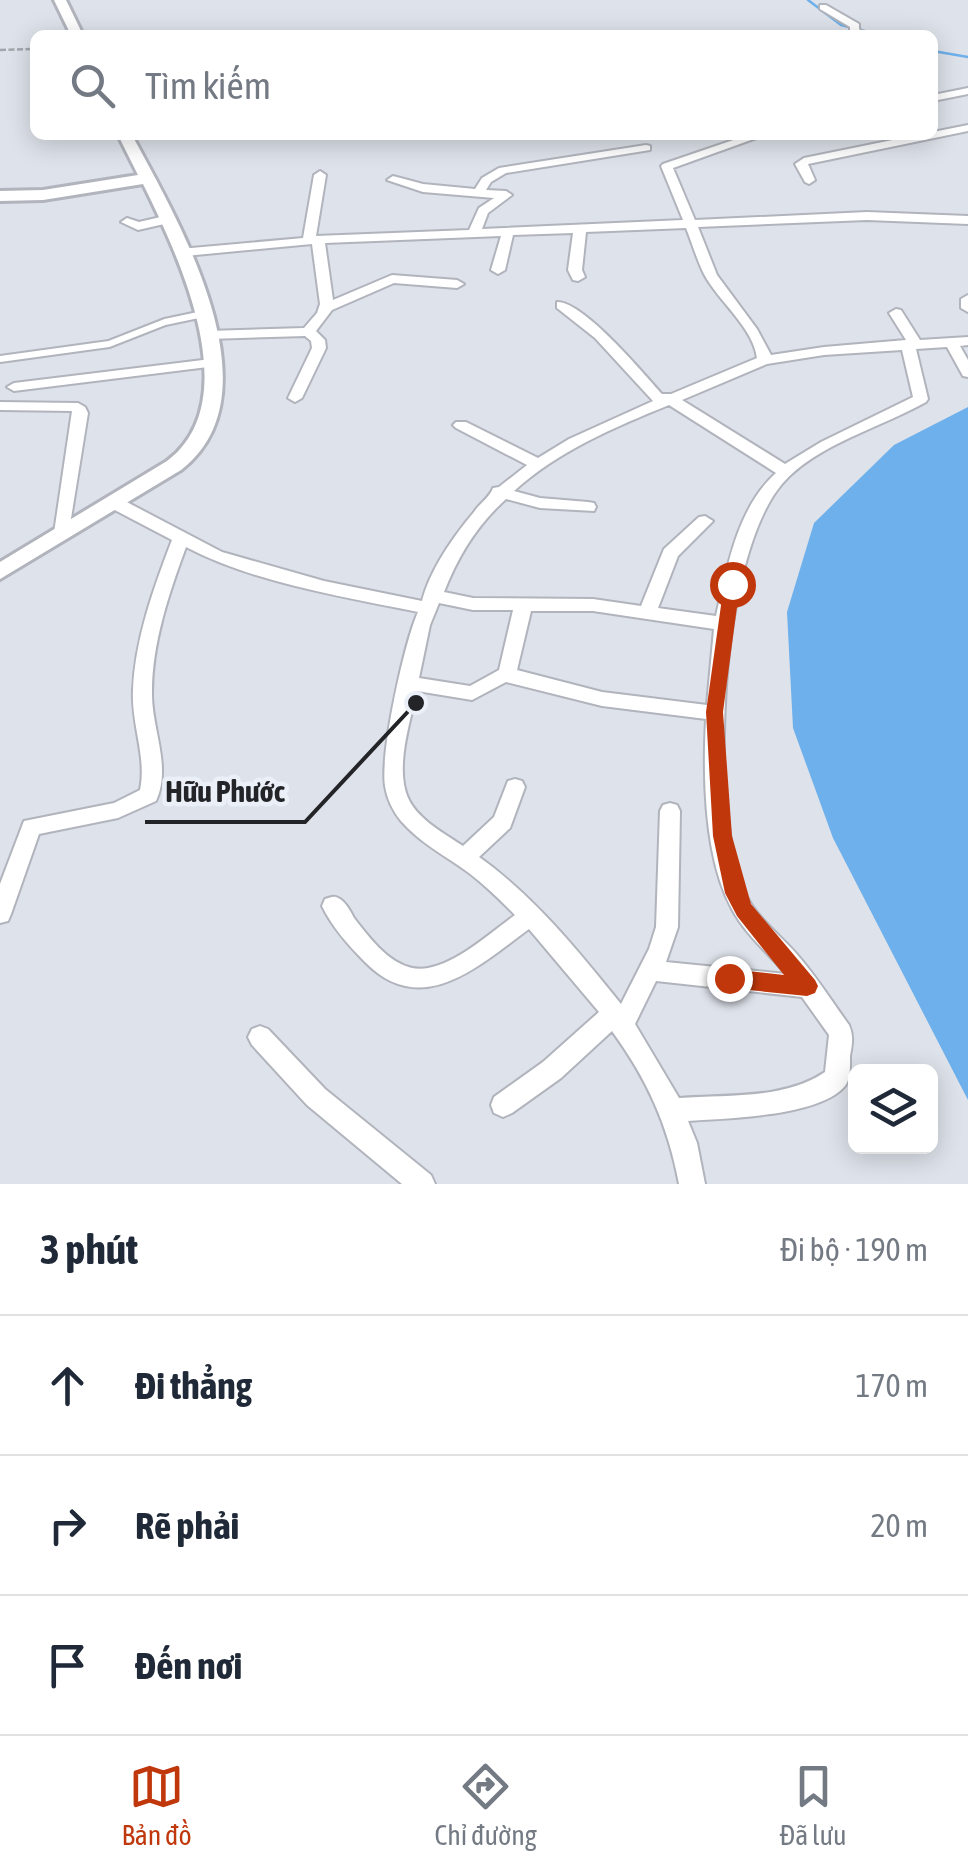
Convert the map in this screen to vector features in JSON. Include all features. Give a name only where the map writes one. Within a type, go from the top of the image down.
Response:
[{"type":"street","points":[[60,0],[75,30]]},
{"type":"street","points":[[822,7],[856,26],[852,30]]},
{"type":"street","points":[[938,98],[964,95]]},
{"type":"street","points":[[938,134],[968,128]]},
{"type":"street","points":[[0,572],[115,503],[195,447],[208,427],[212,363],[203,314],[185,252],[129,140]]},
{"type":"street","points":[[637,140],[667,166],[711,275],[750,329],[763,350],[764,360]]},
{"type":"street","points":[[667,166],[691,154],[741,140]]},
{"type":"street","points":[[888,140],[893,144]]},
{"type":"street","points":[[809,180],[801,164],[804,162],[912,140]]},
{"type":"street","points":[[480,190],[486,180],[504,170],[646,148]]},
{"type":"street","points":[[320,175],[313,240],[326,308]]},
{"type":"street","points":[[0,196],[43,194],[149,178]]},
{"type":"street","points":[[393,180],[424,188],[506,194],[483,211],[474,233]]},
{"type":"street","points":[[185,252],[313,240],[866,216],[968,220]]},
{"type":"street","points":[[128,222],[138,226],[169,219]]},
{"type":"street","points":[[578,277],[575,270],[580,228]]},
{"type":"street","points":[[498,270],[508,232]]},
{"type":"street","points":[[308,332],[326,308],[392,279],[457,284]]},
{"type":"street","points":[[968,300],[968,308]]},
{"type":"street","points":[[562,305],[600,335],[664,399],[786,472]]},
{"type":"street","points":[[672,1110],[795,1099],[821,1092],[836,1078],[841,1033],[744,910],[735,893],[722,836],[714,712],[725,624],[749,527],[759,505],[786,472],[921,399],[912,344],[896,313]]},
{"type":"street","points":[[208,335],[308,332],[318,340],[319,348],[295,398]]},
{"type":"street","points":[[692,1184],[686,1148],[672,1110],[651,1068],[617,1020],[530,916],[465,857],[408,816],[398,801],[395,775],[408,682],[430,601],[466,534],[499,492],[535,463],[664,399],[764,360],[824,350],[968,341]]},
{"type":"street","points":[[951,342],[968,373]]},
{"type":"street","points":[[14,388],[212,363]]},
{"type":"street","points":[[62,533],[80,413],[80,380]]},
{"type":"street","points":[[2,409],[78,407]]},
{"type":"street","points":[[462,425],[535,463]]},
{"type":"street","points":[[499,492],[540,502],[588,507]]},
{"type":"street","points":[[115,503],[235,562],[324,587],[430,601],[648,611],[725,624]]},
{"type":"street","points":[[648,611],[670,553],[704,521]]},
{"type":"street","points":[[0,914],[31,827],[118,810],[149,795],[152,778],[142,689],[157,614],[181,538]]},
{"type":"street","points":[[507,675],[524,605]]},
{"type":"street","points":[[408,682],[472,693],[507,675],[602,699],[714,712]]},
{"type":"street","points":[[465,857],[503,822],[514,787]]},
{"type":"street","points":[[503,1106],[617,1020],[650,970],[670,910],[670,811]]},
{"type":"street","points":[[333,906],[371,958],[389,973],[407,979],[427,979],[461,967],[530,916]]},
{"type":"street","points":[[650,970],[807,986]]},
{"type":"street","points":[[260,1036],[316,1097],[422,1184]]},
{"type":"lane","points":[[0,359],[109,344],[165,322],[203,314]]},
{"type":"path","points":[[0,50],[30,49]]},
{"type":"water","points":[[968,407],[968,1100],[833,838],[793,728],[787,612],[814,523],[894,445]]},
{"type":"waterway","points":[[808,0],[841,25],[860,30]]},
{"type":"waterway","points":[[938,52],[968,57]]},
{"type":"place","name":"Hữu Phước","points":[[416,703]]},
{"type":"route","points":[[729,978],[807,986],[744,910],[735,893],[722,836],[714,712],[732,584]]}]
